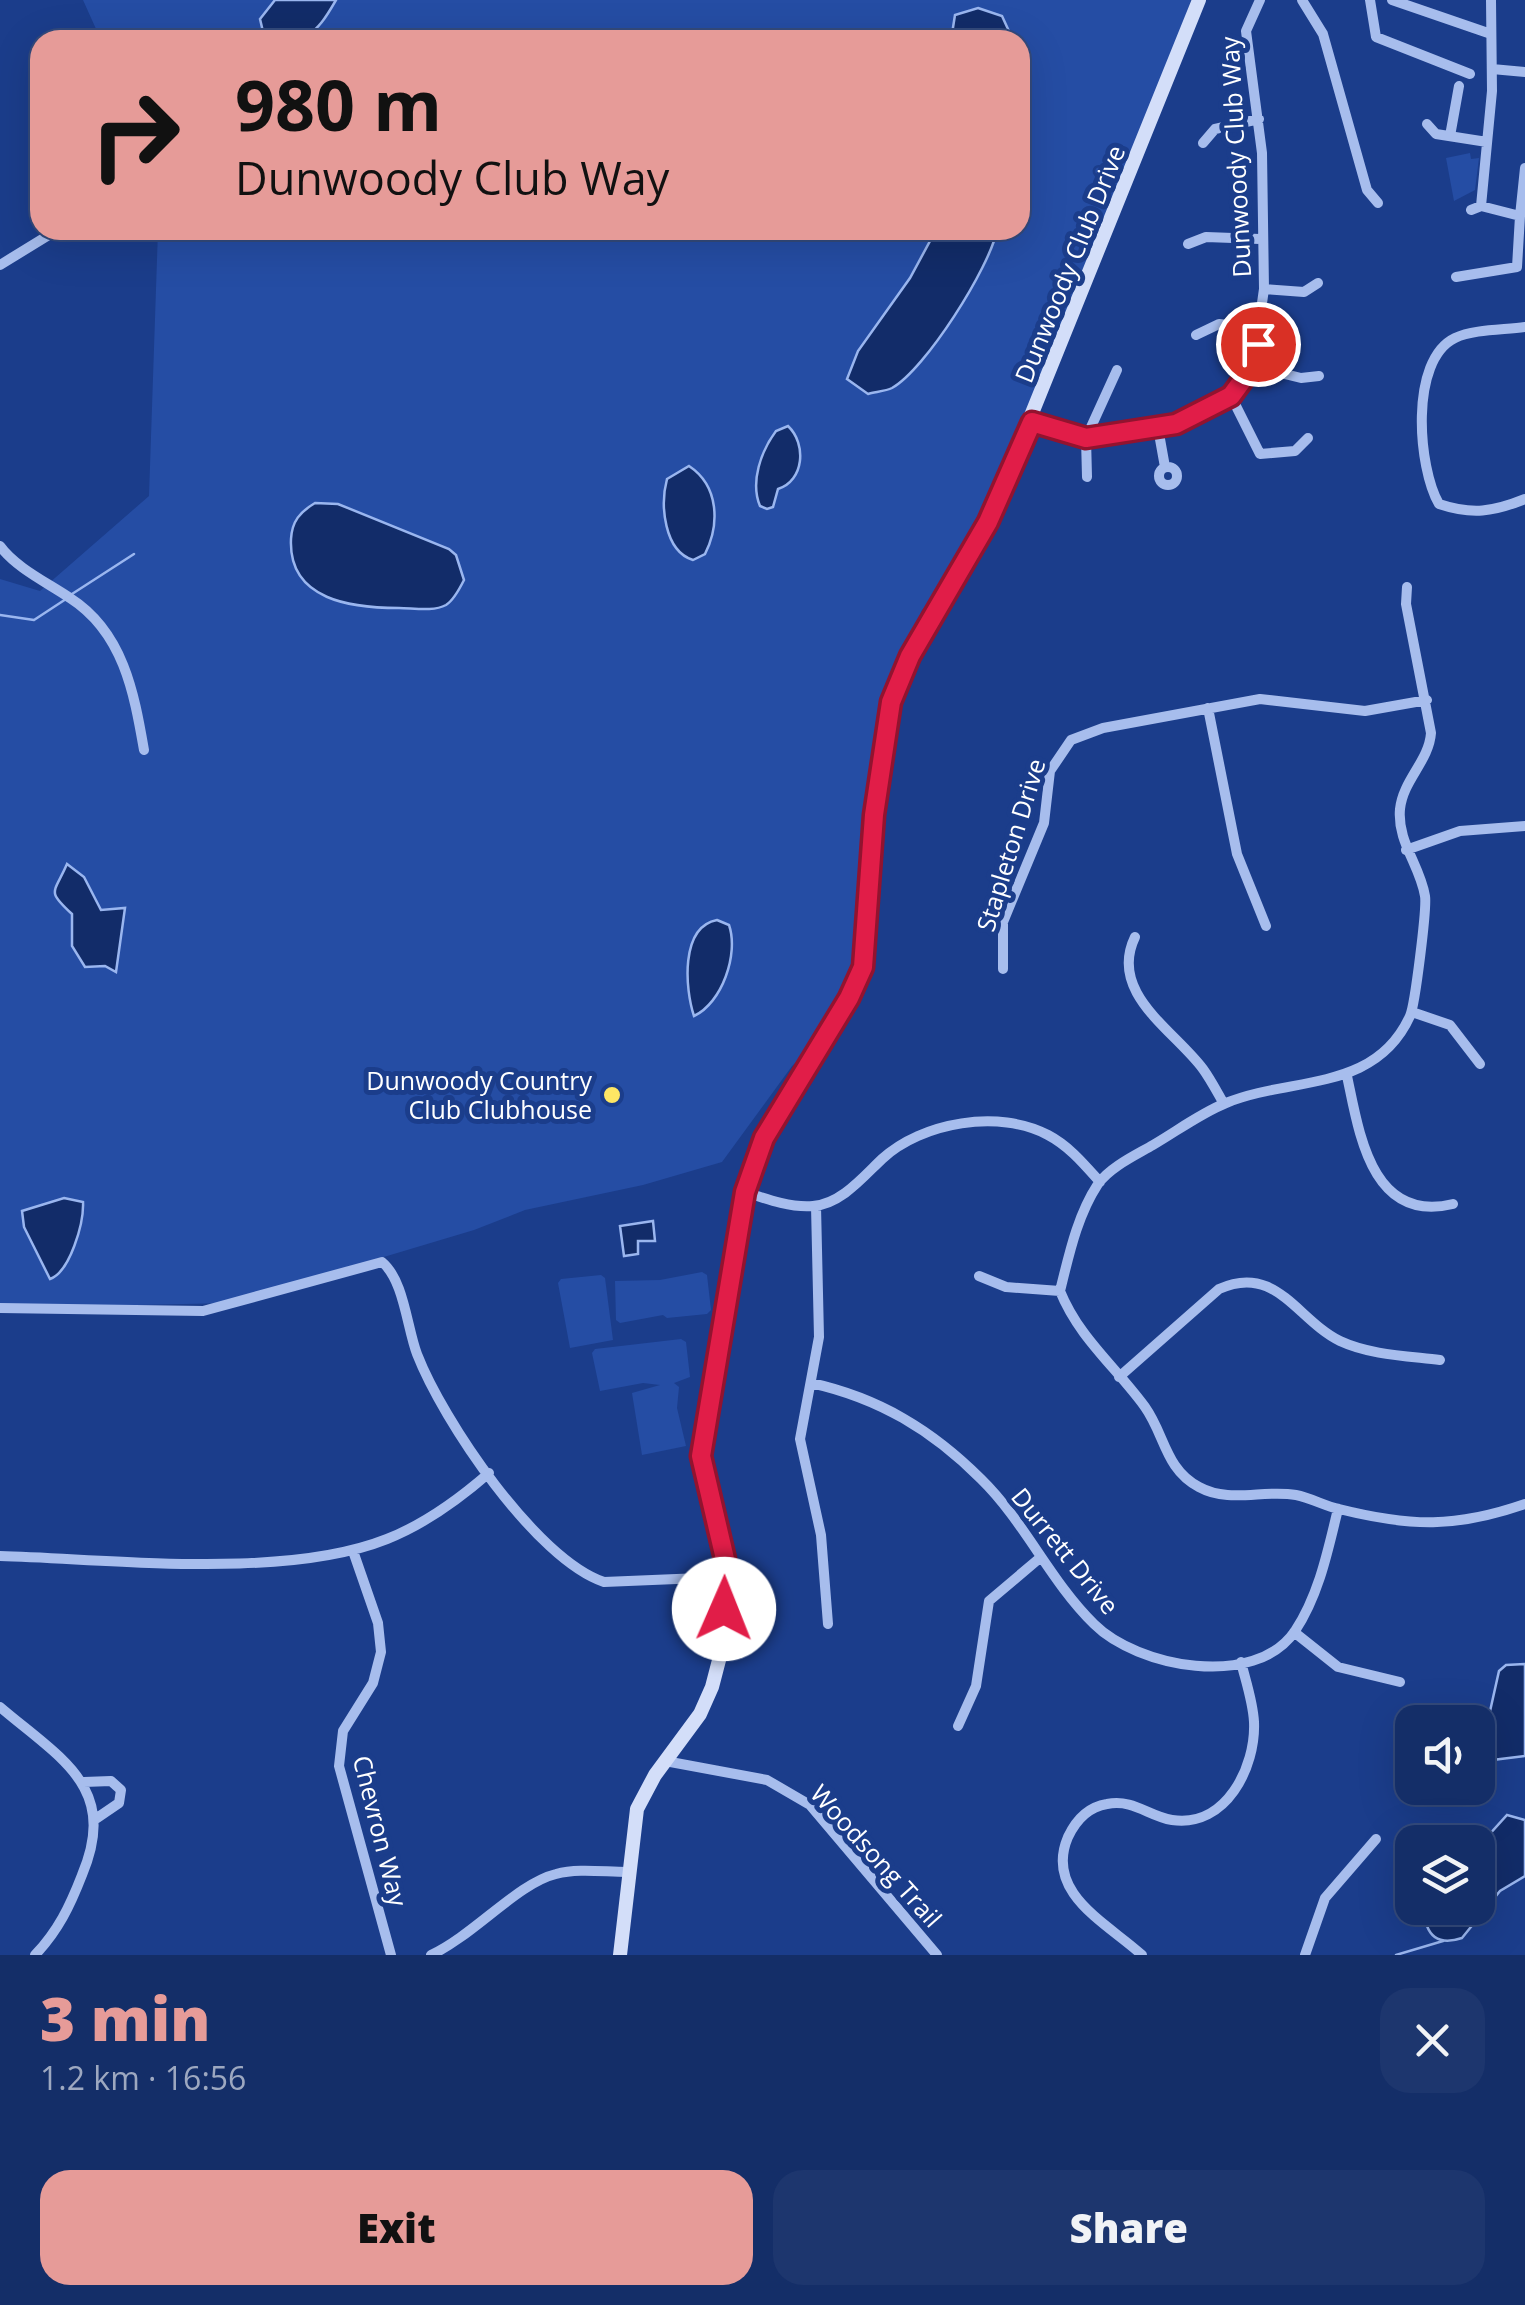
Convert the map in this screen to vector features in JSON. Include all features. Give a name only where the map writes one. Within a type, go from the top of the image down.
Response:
[{"type":"street","name":"Dunwoody Club Drive","points":[[620,1955],[627,1872],[638,1809],[700,1714],[724,1641],[724,1550],[701,1456],[745,1192],[764,1138],[849,998],[863,967],[883,738],[899,679],[988,522],[1032,422],[1198,0]]},
{"type":"street","name":"Dunwoody Club Way","points":[[1253,366],[1264,289],[1259,119],[1246,31],[1260,0]]},
{"type":"street","points":[[1302,0],[1323,34],[1367,190],[1378,203]]},
{"type":"street","points":[[1370,0],[1376,38],[1470,74]]},
{"type":"street","points":[[1392,0],[1491,34]]},
{"type":"street","points":[[1491,0],[1487,142],[1476,208],[1520,216]]},
{"type":"street","points":[[1492,69],[1525,72]]},
{"type":"street","points":[[1450,136],[1458,86]]},
{"type":"street","points":[[1203,143],[1215,129],[1259,119]]},
{"type":"street","points":[[1427,124],[1436,134],[1487,142]]},
{"type":"street","points":[[1456,277],[1517,266],[1525,168]]},
{"type":"street","points":[[1188,244],[1206,237],[1260,239]]},
{"type":"street","points":[[0,265],[41,240]]},
{"type":"street","points":[[1264,289],[1304,292],[1318,283]]},
{"type":"street","points":[[1196,335],[1219,324],[1257,328]]},
{"type":"street","points":[[1439,504],[1422,466],[1426,379],[1435,356],[1455,338],[1525,327]]},
{"type":"street","points":[[1032,422],[1086,438],[1158,428],[1200,415],[1231,396],[1253,366],[1301,378],[1319,376]]},
{"type":"street","points":[[1086,477],[1086,438],[1116,370]]},
{"type":"street","points":[[1231,396],[1260,454],[1295,451],[1308,438]]},
{"type":"street","points":[[1158,428],[1166,467]]},
{"type":"street","points":[[1439,504],[1476,513],[1494,512],[1525,500]]},
{"type":"street","points":[[1430,516],[1439,504]]},
{"type":"street","points":[[0,546],[78,603],[110,638],[136,697],[144,750]]},
{"type":"street","points":[[1407,587],[1406,604],[1426,700],[1430,741],[1403,790],[1400,808],[1406,850],[1426,896],[1412,1012],[1388,1050],[1347,1076],[1224,1104],[1100,1182],[1075,1232],[1060,1292],[1086,1340],[1147,1410],[1171,1463],[1200,1488],[1230,1496],[1293,1495],[1396,1522],[1450,1524],[1478,1520],[1525,1504]]},
{"type":"street","name":"Stapleton Drive","points":[[1002,968],[1003,922],[1036,845],[1050,771],[1062,750],[1088,732],[1260,699],[1364,711],[1426,700]]},
{"type":"street","points":[[1208,708],[1237,854],[1266,926]]},
{"type":"street","points":[[1406,850],[1460,831],[1525,826]]},
{"type":"street","points":[[1136,938],[1128,956],[1135,991],[1204,1070],[1224,1104]]},
{"type":"street","points":[[1412,1012],[1450,1026],[1480,1064]]},
{"type":"street","points":[[1347,1076],[1364,1152],[1380,1179],[1414,1204],[1453,1204]]},
{"type":"street","points":[[745,1192],[816,1206],[859,1184],[902,1144],[928,1131],[997,1122],[1045,1133],[1079,1158],[1100,1182]]},
{"type":"street","points":[[816,1206],[820,1324],[800,1439],[823,1550],[828,1624]]},
{"type":"street","points":[[0,1308],[202,1312],[252,1302],[382,1262],[389,1268],[430,1386],[455,1430],[555,1554],[586,1576],[624,1584],[725,1578]]},
{"type":"street","points":[[979,1276],[1006,1287],[1060,1292]]},
{"type":"street","points":[[1119,1378],[1219,1290],[1232,1283],[1282,1291],[1316,1326],[1365,1350],[1440,1360]]},
{"type":"street","name":"Durrett Drive","points":[[811,1383],[871,1399],[920,1428],[983,1480],[1095,1626],[1116,1639],[1194,1668],[1241,1662],[1278,1649],[1294,1632]]},
{"type":"street","points":[[0,1556],[273,1562],[354,1550],[427,1520],[489,1473]]},
{"type":"street","points":[[1338,1509],[1326,1560],[1294,1632],[1338,1667],[1400,1682]]},
{"type":"street","name":"Chevron Way","points":[[354,1550],[378,1623],[381,1652],[373,1684],[344,1731],[339,1766],[390,1955]]},
{"type":"street","points":[[958,1726],[976,1686],[989,1602],[1042,1557]]},
{"type":"street","points":[[1142,1955],[1070,1892],[1062,1863],[1066,1844],[1079,1819],[1099,1806],[1136,1804],[1162,1817],[1184,1820],[1201,1817],[1229,1798],[1249,1759],[1254,1725],[1241,1662]]},
{"type":"street","points":[[0,1707],[84,1782],[97,1818],[92,1853],[65,1918],[35,1955]]},
{"type":"street","name":"Woodsong Trail","points":[[666,1761],[767,1780],[800,1798],[874,1876],[937,1955]]},
{"type":"street","points":[[84,1782],[111,1781],[120,1790],[118,1802],[97,1818]]},
{"type":"street","points":[[1306,1955],[1326,1898],[1376,1838]]},
{"type":"street","points":[[431,1955],[469,1935],[545,1877],[569,1872],[627,1872]]},
{"type":"shaded area","points":[[83,0],[1191,0],[1136,159],[966,568],[922,610],[894,677],[862,854],[874,949],[831,1030],[792,1066],[722,1162],[643,1185],[525,1210],[474,1230],[230,1303],[0,1308],[0,579],[40,591],[149,496],[158,240],[1030,240],[1030,30],[96,30]]},
{"type":"shaded area","points":[[275,0],[336,0],[314,30],[263,30],[260,19]]},
{"type":"shaded area","points":[[978,8],[1002,16],[1008,30],[953,30],[955,15]]},
{"type":"shaded area","points":[[1470,153],[1471,159],[1479,158],[1475,190],[1454,201],[1446,158]]},
{"type":"shaded area","points":[[931,240],[994,240],[969,292],[921,361],[892,388],[868,394],[847,379],[858,351],[910,278]]},
{"type":"shaded area","points":[[788,426],[798,442],[798,470],[787,485],[778,489],[773,507],[767,509],[760,506],[757,497],[759,467],[776,431]]},
{"type":"shaded area","points":[[689,466],[706,484],[714,506],[710,542],[705,554],[693,560],[683,555],[670,537],[664,501],[667,479]]},
{"type":"shaded area","points":[[315,503],[338,504],[449,549],[456,555],[464,580],[457,594],[446,605],[435,608],[381,608],[344,603],[312,588],[300,576],[293,560],[291,539],[298,518]]},
{"type":"shaded area","points":[[67,864],[84,877],[101,910],[125,908],[116,972],[105,966],[85,967],[72,946],[72,914],[55,891]]},
{"type":"shaded area","points":[[717,920],[729,925],[730,963],[713,1000],[694,1016],[688,976],[691,946],[705,925]]},
{"type":"shaded area","points":[[64,1198],[83,1202],[81,1222],[64,1267],[50,1279],[24,1227],[22,1211]]},
{"type":"shaded area","points":[[653,1221],[655,1241],[638,1241],[638,1254],[624,1256],[620,1226]]},
{"type":"shaded area","points":[[702,1272],[707,1275],[711,1310],[707,1314],[667,1318],[663,1315],[620,1323],[616,1320],[615,1281],[660,1280]]},
{"type":"shaded area","points":[[601,1275],[605,1278],[613,1340],[570,1348],[558,1283],[561,1279]]},
{"type":"shaded area","points":[[681,1339],[686,1342],[690,1377],[674,1383],[679,1387],[677,1408],[686,1446],[642,1455],[632,1393],[660,1385],[643,1383],[600,1391],[592,1353],[595,1349]]},
{"type":"shaded area","points":[[1525,1664],[1525,1756],[1495,1760],[1495,1705],[1491,1705],[1499,1671],[1506,1665]]},
{"type":"shaded area","points":[[1507,1815],[1525,1820],[1525,1876],[1495,1897],[1495,1828]]},
{"type":"shaded area","points":[[1473,1925],[1462,1938],[1446,1941],[1437,1938],[1427,1926]]},
{"type":"waterway","points":[[72,594],[134,554]]},
{"type":"waterway","points":[[0,615],[34,620],[66,599]]},
{"type":"waterway","points":[[1396,1955],[1443,1941]]},
{"type":"place","name":"Dunwoody Country Club Clubhouse","points":[[612,1095]]},
{"type":"route","points":[[724,1609],[724,1550],[704,1484],[701,1456],[745,1192],[764,1138],[849,998],[863,967],[883,738],[899,679],[988,522],[1032,422],[1086,438],[1176,424],[1231,396],[1253,366],[1258,344]]}]
